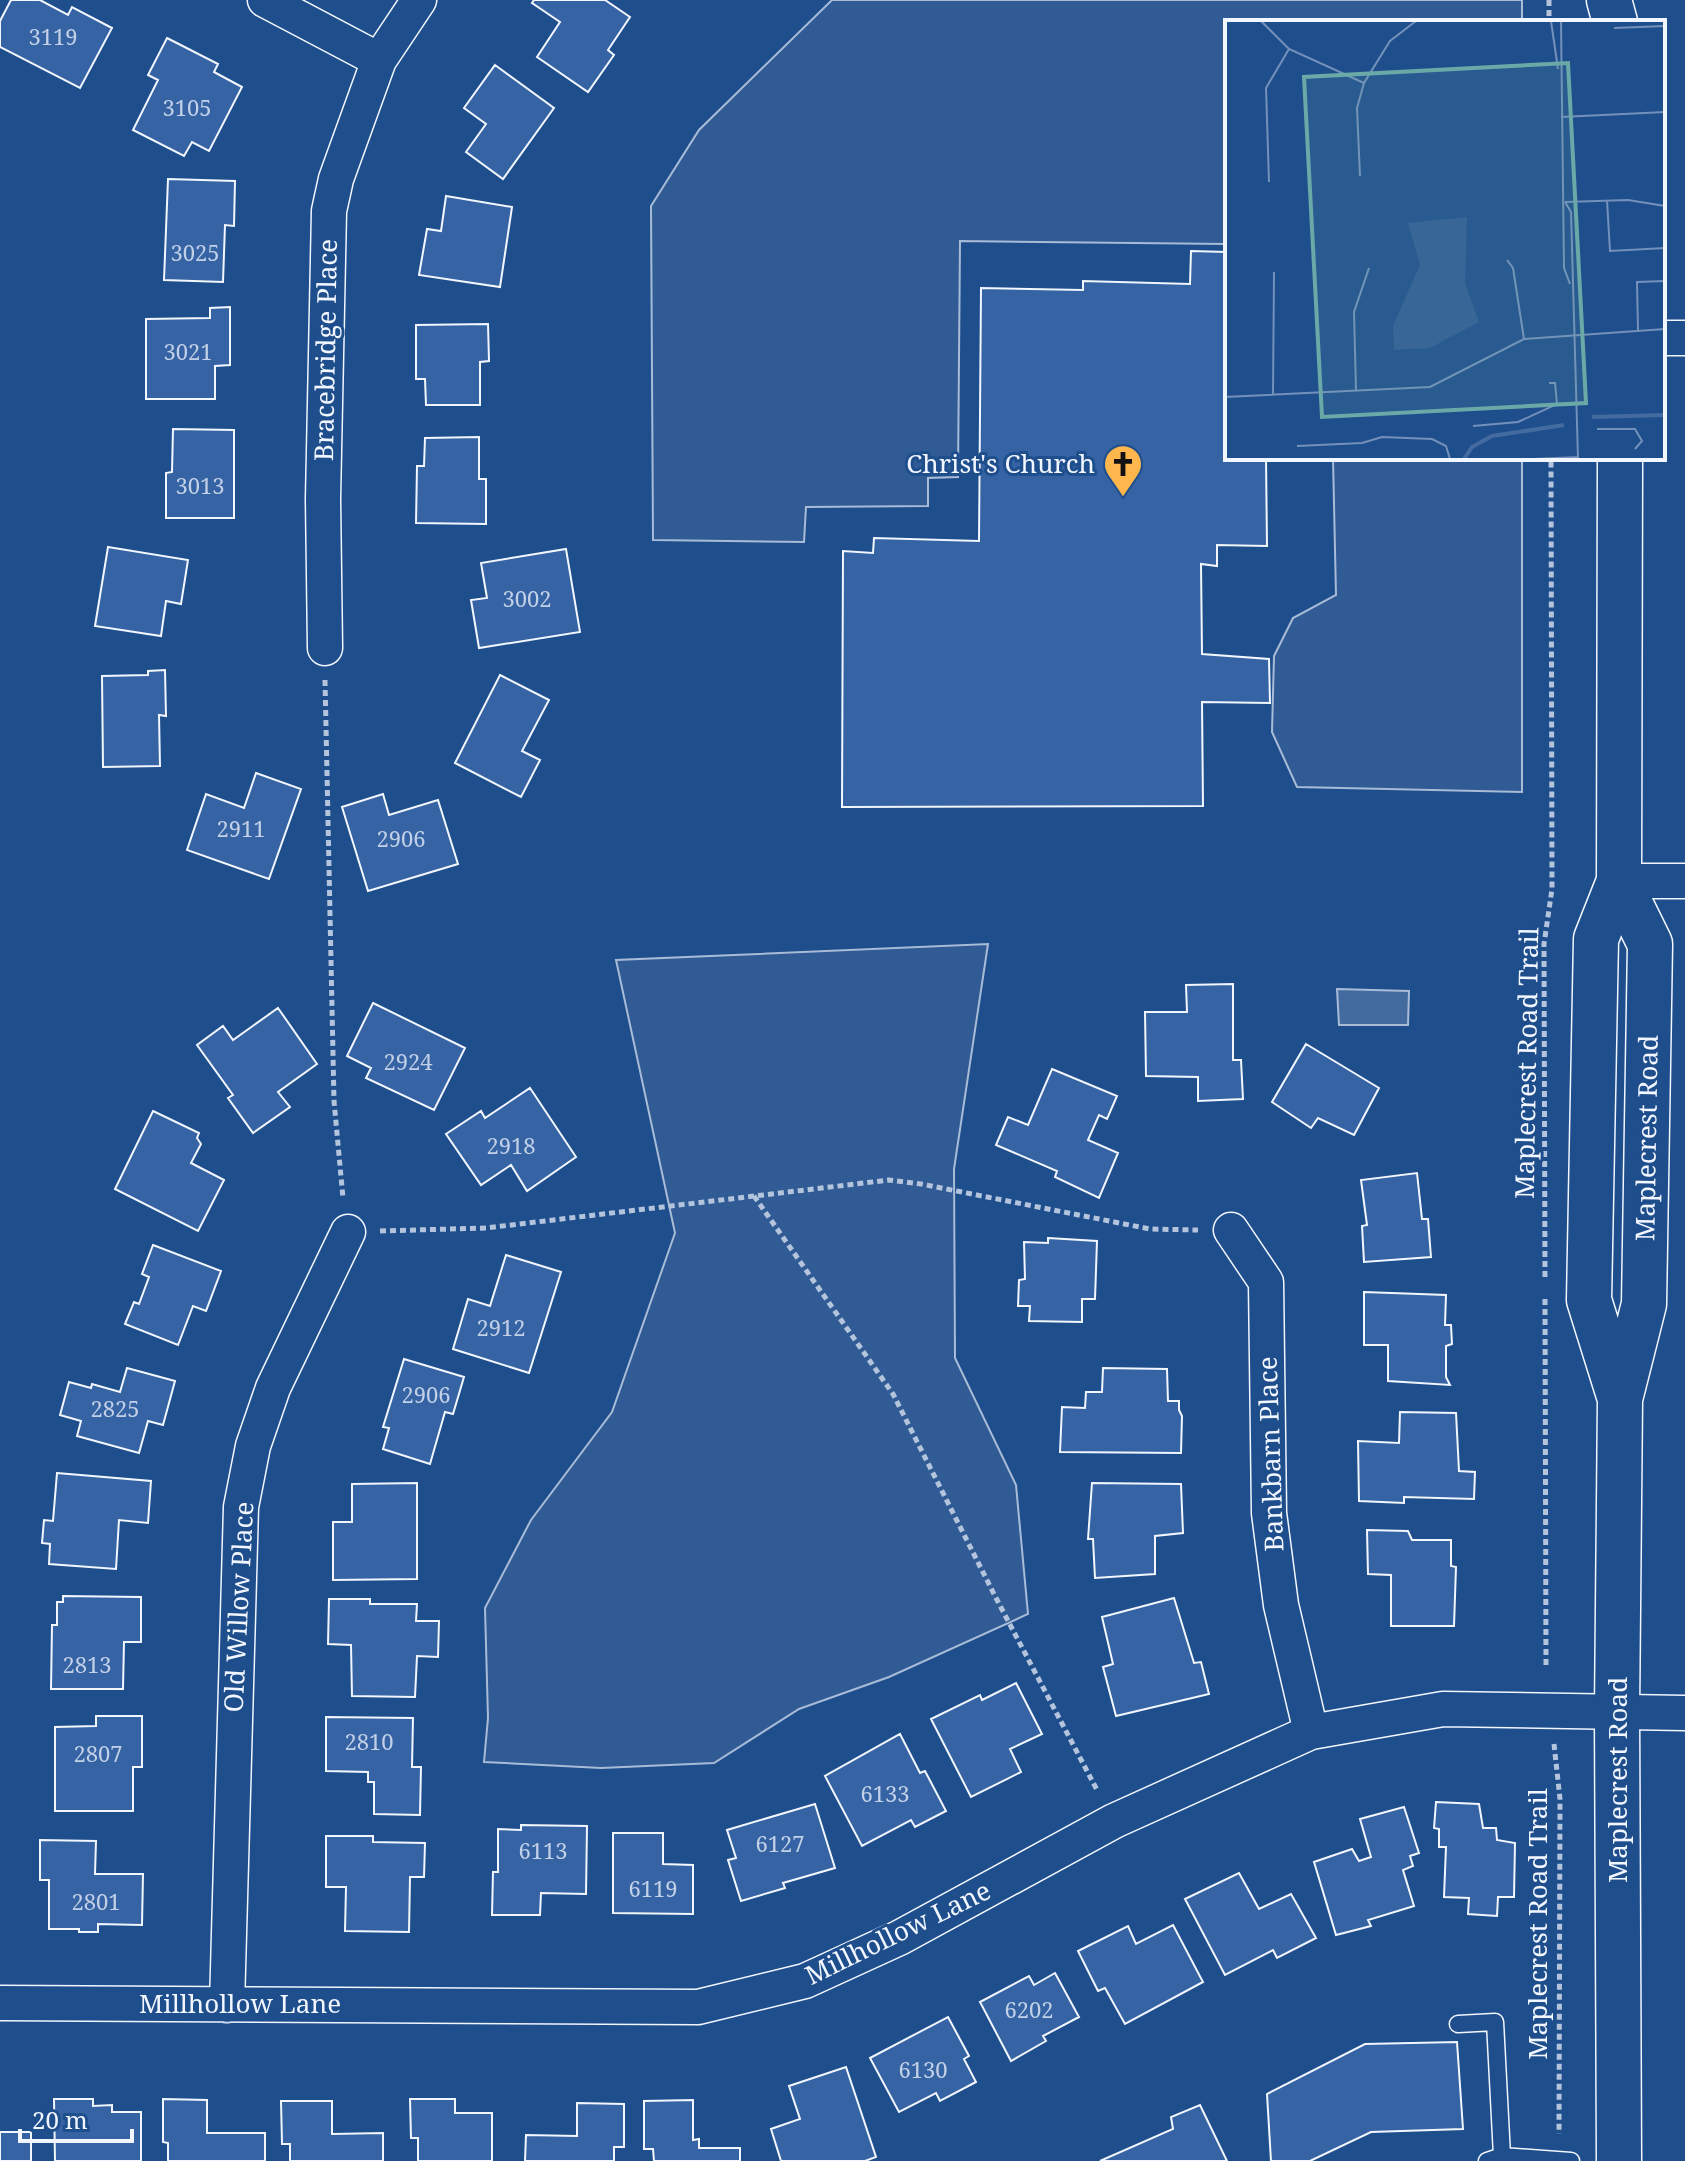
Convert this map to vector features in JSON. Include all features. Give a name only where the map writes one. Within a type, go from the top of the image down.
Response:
[{"type":"main road","points":[[1609,0],[1614,20]]},
{"type":"main road","points":[[1625,20],[1630,0]]},
{"type":"main road","name":"Maplecrest Road","points":[[1619,2161],[1617,1712],[1620,1399],[1644,1304],[1650,944],[1619,881],[1620,460]]},
{"type":"street","points":[[265,0],[379,60]]},
{"type":"street","name":"Bracebridge Place","points":[[325,648],[323,499],[329,211],[336,179],[379,60],[419,0]]},
{"type":"street","points":[[1619,881],[1685,881]]},
{"type":"street","name":"Bankbarn Place","points":[[1231,1230],[1266,1282],[1269,1513],[1281,1605],[1311,1732]]},
{"type":"street","name":"Old Willow Place","points":[[227,2005],[241,1507],[253,1446],[273,1388],[348,1232]]},
{"type":"street","name":"Millhollow Lane","points":[[0,2003],[698,2007],[805,1981],[899,1938],[1114,1821],[1311,1732],[1443,1709],[1685,1713]]},
{"type":"lane","points":[[1458,2024],[1495,2022],[1494,2158],[1571,2161]]},
{"type":"path","name":"Maplecrest Road Trail","points":[[1546,1668],[1544,944],[1552,889],[1551,460]]},
{"type":"path","points":[[325,648],[328,921],[334,1101],[338,1168],[348,1232],[486,1228],[889,1180],[1150,1229],[1231,1230]]},
{"type":"path","points":[[754,1196],[893,1394],[1114,1821]]},
{"type":"path","name":"Maplecrest Road Trail","points":[[1550,1712],[1560,1799],[1559,2160]]},
{"type":"shaded area","points":[[832,0],[1522,0],[1522,20],[1225,20],[1225,244],[960,241],[958,477],[928,478],[928,506],[806,507],[804,542],[653,540],[651,206],[699,130]]},
{"type":"shaded area","points":[[1333,460],[1522,460],[1522,792],[1297,787],[1272,732],[1274,656],[1293,618],[1336,595]]},
{"type":"shaded area","points":[[988,944],[954,1169],[955,1358],[1016,1485],[1028,1614],[889,1677],[799,1709],[714,1763],[601,1768],[484,1762],[488,1718],[485,1608],[531,1520],[612,1412],[675,1233],[616,960]]},
{"type":"shaded area","points":[[1337,989],[1409,991],[1408,1025],[1339,1025]]},
{"type":"building","points":[[11,0],[40,0],[68,15],[72,7],[112,28],[80,88],[0,47],[0,21]]},
{"type":"building","points":[[534,0],[605,0],[630,17],[608,50],[614,55],[588,92],[537,57],[560,22],[532,3]]},
{"type":"building","points":[[167,38],[218,64],[214,72],[242,87],[209,151],[192,142],[184,156],[133,130],[158,80],[148,75]]},
{"type":"building","points":[[495,65],[554,108],[503,179],[466,152],[486,124],[464,108]]},
{"type":"building","points":[[168,179],[235,181],[234,226],[225,225],[223,282],[164,280]]},
{"type":"building","points":[[446,196],[512,207],[500,287],[419,275],[427,229],[441,231]]},
{"type":"building","name":"Christ's Church","points":[[1191,251],[1225,252],[1225,460],[1266,460],[1267,546],[1217,545],[1217,566],[1201,564],[1202,654],[1269,659],[1270,703],[1202,702],[1203,806],[842,807],[843,551],[873,553],[874,538],[979,541],[981,288],[1083,290],[1083,281],[1190,284]]},
{"type":"building","points":[[230,307],[230,365],[215,366],[215,399],[146,399],[146,319],[210,318],[210,308]]},
{"type":"building","points":[[488,324],[489,361],[480,362],[480,405],[426,405],[425,379],[416,379],[416,325]]},
{"type":"building","points":[[173,429],[234,430],[234,518],[166,518],[166,473],[172,472]]},
{"type":"building","points":[[479,437],[479,479],[486,479],[486,524],[416,523],[417,466],[424,466],[425,438]]},
{"type":"building","points":[[108,547],[188,560],[181,604],[166,601],[161,636],[95,626]]},
{"type":"building","points":[[566,549],[580,632],[479,648],[471,600],[487,598],[481,563]]},
{"type":"building","points":[[165,670],[166,716],[159,715],[160,766],[103,767],[102,676],[148,675],[148,671]]},
{"type":"building","points":[[500,675],[549,700],[522,751],[540,760],[521,797],[455,763]]},
{"type":"building","points":[[256,773],[301,789],[269,879],[187,850],[206,794],[244,808]]},
{"type":"building","points":[[383,794],[389,815],[438,800],[458,864],[368,891],[342,807]]},
{"type":"building","points":[[1233,984],[1233,1060],[1241,1060],[1243,1099],[1198,1101],[1198,1077],[1146,1076],[1145,1012],[1187,1012],[1186,985]]},
{"type":"building","points":[[373,1003],[465,1048],[434,1110],[366,1078],[371,1068],[347,1056]]},
{"type":"building","points":[[278,1008],[317,1064],[278,1092],[290,1107],[253,1133],[228,1098],[233,1095],[197,1045],[223,1026],[233,1040]]},
{"type":"building","points":[[1306,1044],[1379,1088],[1354,1135],[1318,1118],[1311,1128],[1272,1102]]},
{"type":"building","points":[[1052,1069],[1117,1096],[1107,1119],[1099,1115],[1088,1140],[1118,1153],[1099,1198],[1055,1177],[1057,1171],[996,1145],[1008,1117],[1028,1125]]},
{"type":"building","points":[[530,1088],[576,1157],[527,1191],[511,1165],[481,1185],[446,1134],[481,1111],[485,1118]]},
{"type":"building","points":[[153,1111],[199,1133],[197,1138],[201,1144],[191,1163],[224,1180],[198,1231],[115,1189]]},
{"type":"building","points":[[1417,1173],[1422,1219],[1428,1219],[1431,1257],[1364,1262],[1362,1226],[1367,1225],[1361,1180]]},
{"type":"building","points":[[1048,1238],[1097,1241],[1095,1299],[1082,1299],[1082,1322],[1029,1321],[1030,1306],[1018,1306],[1019,1280],[1025,1279],[1024,1242],[1048,1243]]},
{"type":"building","points":[[153,1245],[221,1271],[206,1311],[193,1306],[178,1345],[125,1324],[134,1302],[139,1304],[149,1277],[142,1274]]},
{"type":"building","points":[[506,1255],[561,1272],[529,1373],[453,1349],[468,1299],[490,1306]]},
{"type":"building","points":[[1364,1292],[1446,1295],[1445,1325],[1451,1325],[1452,1344],[1446,1346],[1446,1377],[1450,1385],[1388,1381],[1388,1345],[1364,1345]]},
{"type":"building","points":[[404,1359],[464,1377],[453,1414],[445,1412],[430,1464],[383,1449],[389,1428],[383,1427]]},
{"type":"building","points":[[127,1368],[175,1381],[163,1425],[148,1421],[139,1453],[77,1436],[81,1421],[60,1415],[69,1382],[91,1388],[92,1384],[120,1392]]},
{"type":"building","points":[[1103,1368],[1167,1369],[1168,1401],[1179,1401],[1182,1416],[1181,1453],[1060,1452],[1062,1407],[1085,1408],[1086,1392],[1102,1392]]},
{"type":"building","points":[[1400,1412],[1456,1413],[1459,1471],[1475,1472],[1474,1499],[1404,1497],[1404,1503],[1359,1501],[1358,1441],[1399,1443]]},
{"type":"building","points":[[57,1473],[151,1481],[148,1523],[119,1520],[116,1569],[49,1564],[50,1544],[42,1543],[44,1520],[53,1521]]},
{"type":"building","points":[[417,1483],[417,1579],[333,1580],[333,1522],[352,1522],[352,1484]]},
{"type":"building","points":[[1092,1483],[1181,1484],[1183,1533],[1155,1536],[1155,1574],[1095,1578],[1093,1539],[1088,1539]]},
{"type":"building","points":[[1367,1530],[1408,1531],[1412,1540],[1451,1540],[1451,1566],[1456,1567],[1454,1626],[1391,1626],[1391,1575],[1368,1574]]},
{"type":"building","points":[[63,1596],[141,1597],[141,1642],[124,1642],[123,1689],[51,1689],[52,1625],[57,1625],[57,1602],[63,1602]]},
{"type":"building","points":[[1174,1598],[1194,1663],[1201,1662],[1209,1694],[1116,1716],[1103,1667],[1113,1664],[1102,1617]]},
{"type":"building","points":[[329,1599],[370,1599],[370,1604],[417,1604],[416,1621],[439,1621],[438,1657],[417,1656],[415,1697],[352,1696],[351,1645],[328,1644]]},
{"type":"building","points":[[1016,1683],[1042,1734],[1010,1749],[1021,1772],[971,1797],[931,1719],[980,1695],[982,1700]]},
{"type":"building","points":[[96,1716],[142,1716],[142,1767],[133,1767],[133,1811],[55,1811],[55,1727],[96,1726]]},
{"type":"building","points":[[326,1717],[413,1718],[412,1767],[421,1767],[420,1815],[374,1814],[374,1782],[368,1782],[368,1772],[326,1771]]},
{"type":"building","points":[[900,1734],[920,1773],[925,1771],[946,1811],[915,1827],[911,1820],[862,1846],[825,1776]]},
{"type":"building","points":[[1436,1802],[1479,1804],[1483,1828],[1496,1828],[1497,1840],[1515,1843],[1514,1897],[1498,1897],[1497,1916],[1468,1914],[1469,1898],[1444,1897],[1446,1847],[1439,1847],[1439,1829],[1434,1828]]},
{"type":"building","points":[[815,1804],[835,1868],[783,1883],[785,1888],[741,1901],[728,1860],[736,1858],[727,1830]]},
{"type":"building","points":[[1404,1807],[1419,1853],[1410,1856],[1413,1866],[1403,1870],[1414,1906],[1368,1920],[1371,1926],[1336,1935],[1314,1862],[1352,1849],[1359,1861],[1371,1857],[1360,1819]]},
{"type":"building","points":[[521,1825],[587,1826],[586,1894],[541,1893],[540,1915],[492,1915],[493,1872],[498,1872],[498,1829],[521,1830]]},
{"type":"building","points":[[613,1833],[663,1833],[663,1864],[693,1865],[693,1914],[613,1913]]},
{"type":"building","points":[[326,1836],[373,1836],[373,1842],[425,1843],[424,1877],[410,1877],[409,1932],[345,1931],[346,1887],[326,1887]]},
{"type":"building","points":[[40,1840],[96,1841],[95,1874],[143,1874],[142,1925],[98,1924],[98,1932],[49,1929],[49,1880],[40,1880]]},
{"type":"building","points":[[1239,1873],[1259,1909],[1291,1894],[1316,1938],[1277,1958],[1273,1950],[1225,1975],[1185,1899]]},
{"type":"building","points":[[1173,1925],[1203,1982],[1125,2024],[1105,1988],[1098,1991],[1078,1951],[1128,1926],[1136,1944]]},
{"type":"building","points":[[1055,1973],[1079,2017],[1043,2036],[1046,2041],[1011,2061],[980,2002],[1029,1976],[1034,1985]]},
{"type":"building","points":[[948,2017],[969,2056],[964,2059],[976,2082],[940,2101],[936,2093],[899,2112],[870,2058]]},
{"type":"building","points":[[1457,2042],[1463,2129],[1371,2132],[1310,2161],[1271,2161],[1267,2094],[1365,2044]]},
{"type":"building","points":[[846,2067],[876,2157],[865,2161],[781,2161],[771,2129],[800,2119],[789,2086]]},
{"type":"building","points":[[54,2099],[93,2099],[93,2106],[112,2105],[112,2112],[141,2112],[141,2161],[55,2161]]},
{"type":"building","points":[[163,2099],[207,2100],[207,2133],[265,2133],[265,2161],[168,2161],[168,2143],[163,2142]]},
{"type":"building","points":[[410,2099],[455,2099],[455,2113],[492,2113],[492,2161],[418,2161],[418,2138],[411,2138]]},
{"type":"building","points":[[693,2100],[693,2140],[699,2139],[699,2148],[740,2148],[740,2161],[654,2161],[653,2149],[644,2149],[644,2101]]},
{"type":"building","points":[[281,2101],[332,2101],[332,2134],[383,2133],[383,2161],[290,2161],[290,2144],[282,2144]]},
{"type":"building","points":[[577,2103],[624,2104],[624,2147],[614,2147],[614,2161],[525,2161],[526,2135],[577,2136]]},
{"type":"building","points":[[1200,2105],[1227,2161],[1100,2161],[1173,2129],[1171,2117]]},
{"type":"building","points":[[0,2132],[31,2132],[31,2161],[0,2161]]},
{"type":"place","name":"Christ's Church","points":[[1123,498]]}]
